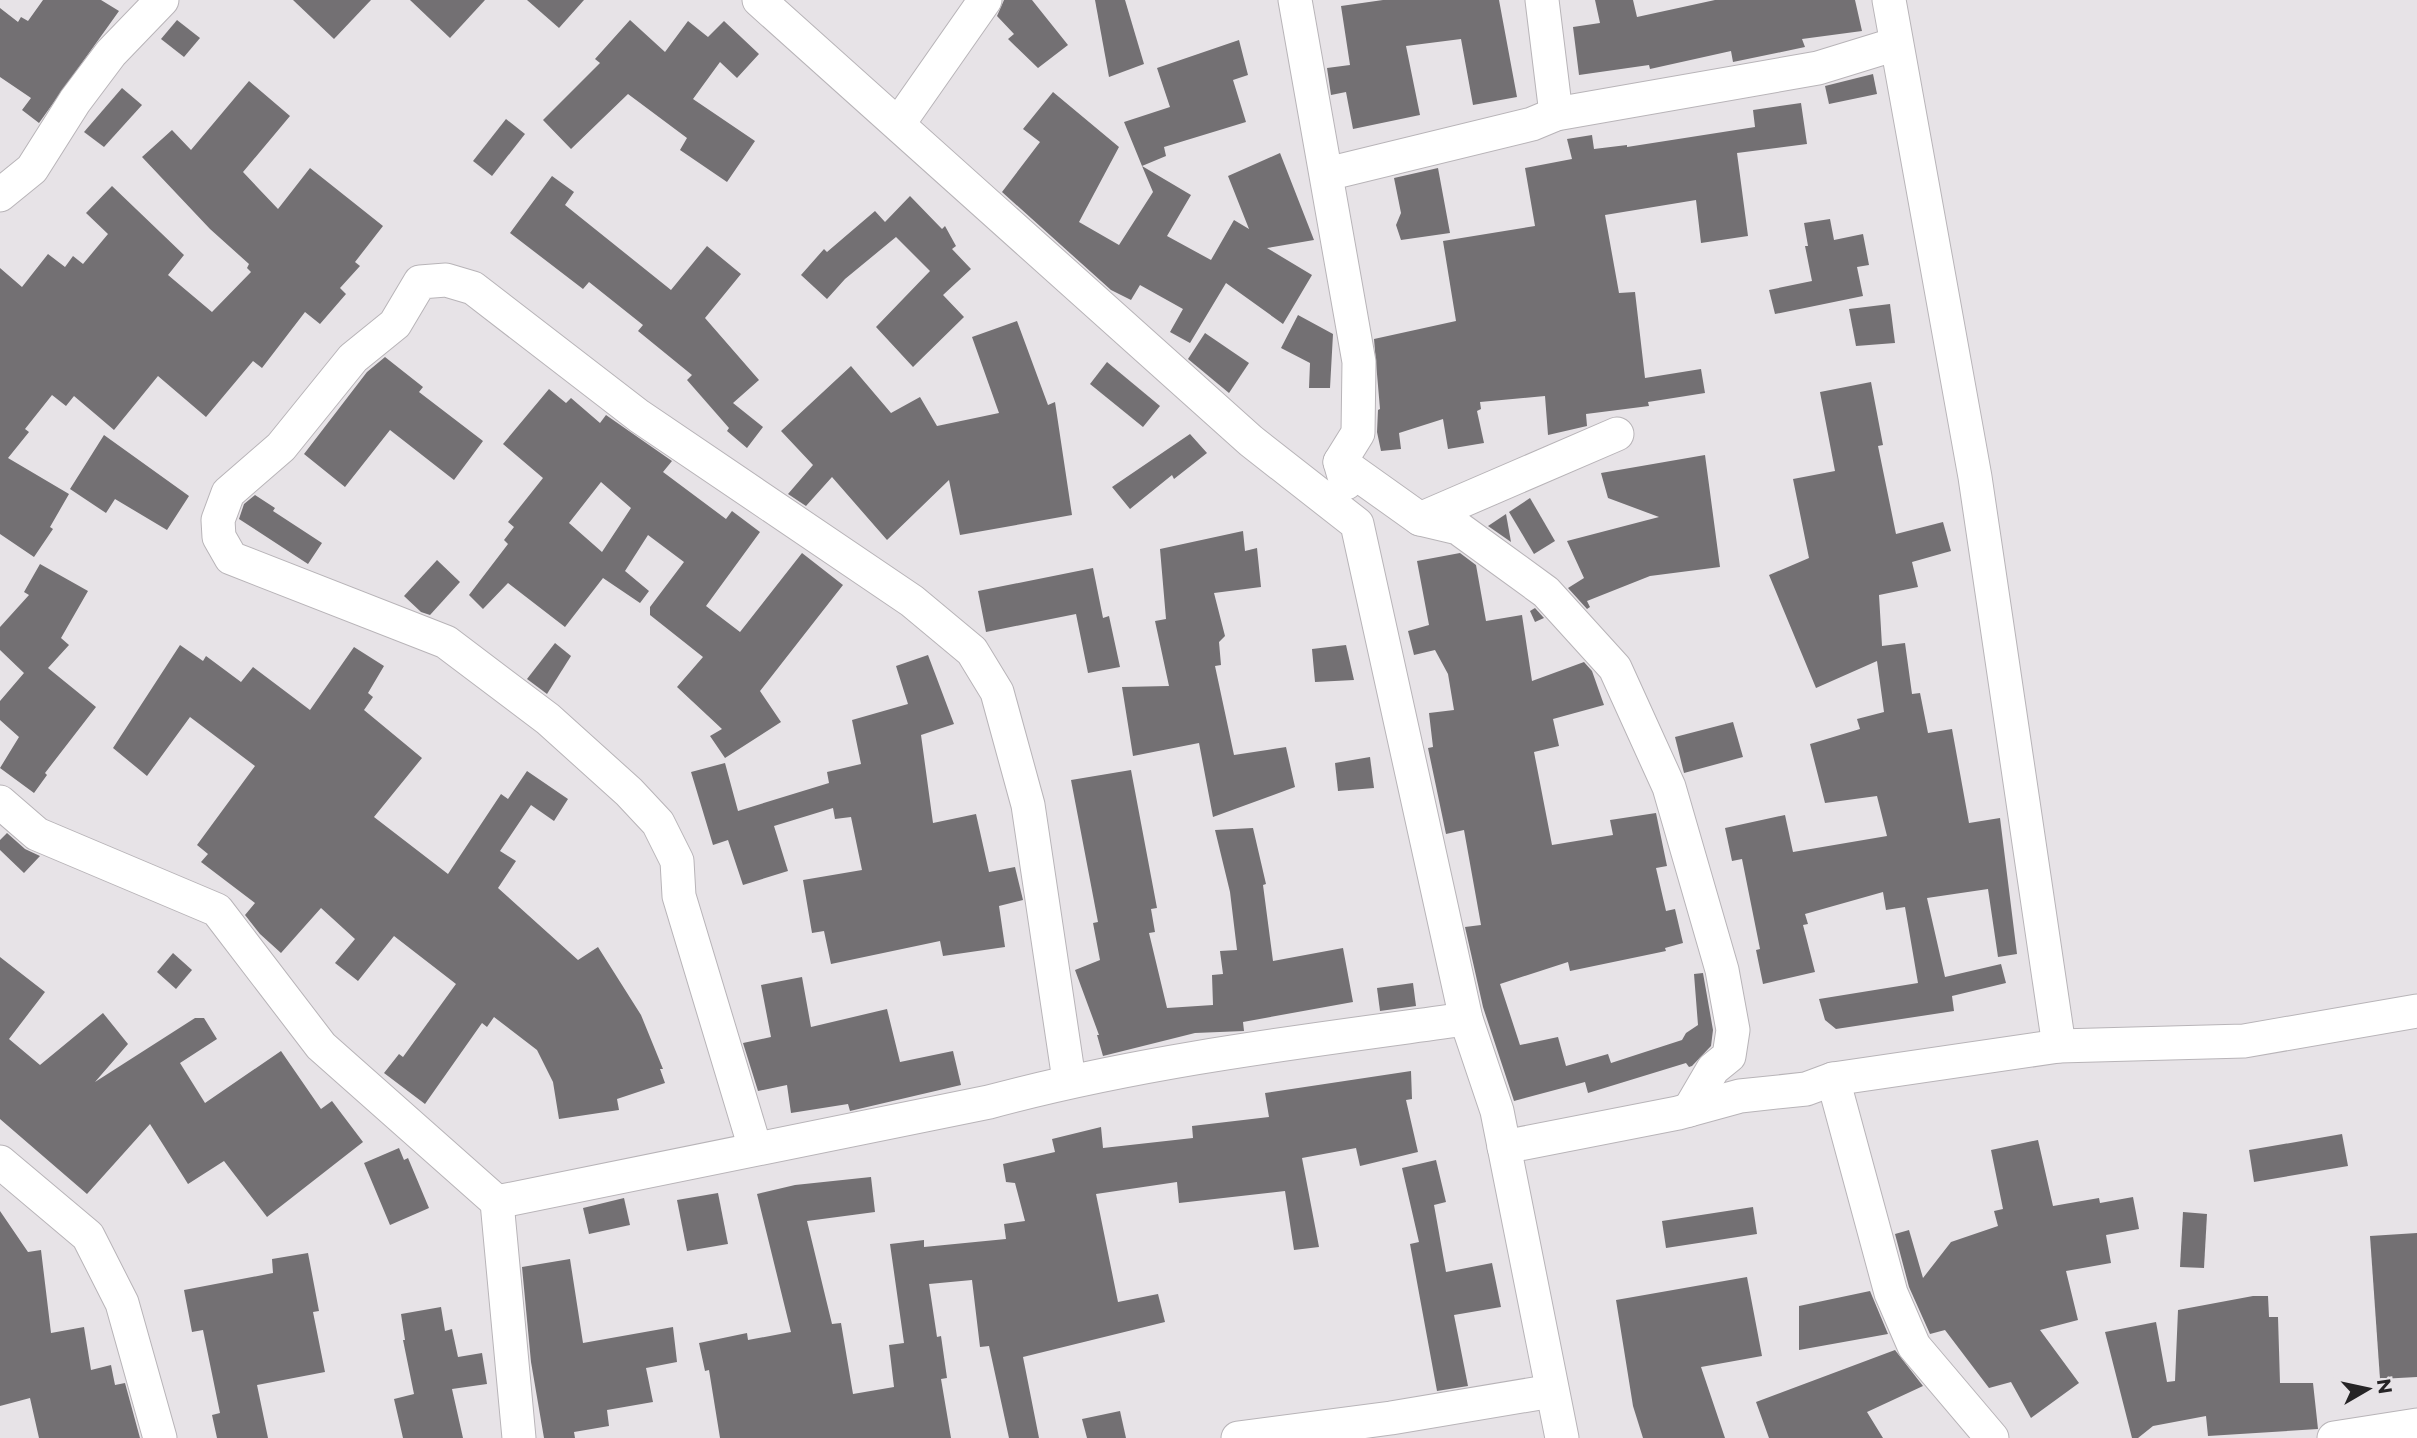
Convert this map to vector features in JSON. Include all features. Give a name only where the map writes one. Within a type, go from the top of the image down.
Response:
[{"type":"street","points":[[0,195],[32,169],[75,101],[111,53],[162,0]]},
{"type":"street","points":[[759,0],[1251,441],[1357,524]]},
{"type":"street","points":[[899,123],[985,0]]},
{"type":"street","points":[[1295,0],[1359,362],[1358,433],[1340,463],[1357,524],[1466,1019],[1497,1111],[1562,1438]]},
{"type":"street","points":[[1542,0],[1556,114]]},
{"type":"street","points":[[1889,0],[1975,477],[2059,1046]]},
{"type":"street","points":[[1327,174],[1532,124],[1556,114],[1668,92],[1742,84],[1793,74],[1896,44]]},
{"type":"street","points":[[755,1148],[679,896],[677,860],[657,823],[629,792],[548,719],[446,642],[231,558],[219,537],[218,520],[228,493],[281,447],[353,358],[396,324],[420,282],[446,280],[473,288],[639,416],[912,601],[972,651],[997,692],[1028,805],[1069,1080]]},
{"type":"street","points":[[1420,519],[1617,434]]},
{"type":"street","points":[[1340,463],[1420,519],[1458,528],[1546,592],[1615,668],[1669,787],[1723,970],[1733,1030],[1729,1056],[1713,1069],[1689,1110]]},
{"type":"street","points":[[0,802],[37,834],[217,910],[321,1046],[497,1202],[519,1438]]},
{"type":"street","points":[[1504,1147],[1689,1110],[1740,1096],[1806,1089],[1833,1079],[2059,1046],[2244,1041],[2417,1012]]},
{"type":"street","points":[[497,1202],[642,1175],[755,1148],[989,1102],[1069,1080],[1322,1038],[1466,1019]]},
{"type":"street","points":[[1833,1079],[1891,1293],[1909,1335],[1914,1346],[1992,1438]]},
{"type":"street","points":[[0,1163],[88,1236],[122,1303],[160,1438]]},
{"type":"street","points":[[1238,1438],[1391,1418],[1552,1391]]},
{"type":"street","points":[[2334,1438],[2417,1425]]},
{"type":"building","points":[[43,0],[101,0],[119,11],[39,123],[22,110],[31,98],[0,77],[0,8],[18,22],[21,17],[28,21]]},
{"type":"building","points":[[293,0],[371,0],[334,39]]},
{"type":"building","points":[[410,0],[485,0],[450,38]]},
{"type":"building","points":[[527,0],[584,0],[559,28]]},
{"type":"building","points":[[1004,0],[1032,0],[1068,45],[1038,68],[1008,39],[1014,34],[997,16]]},
{"type":"building","points":[[1095,0],[1125,0],[1144,64],[1109,77]]},
{"type":"building","points":[[1383,0],[1499,0],[1517,97],[1473,105],[1461,39],[1406,46],[1420,115],[1353,129],[1346,92],[1331,95],[1327,68],[1350,65],[1341,6]]},
{"type":"building","points":[[1595,0],[1633,0],[1637,17],[1715,0],[1855,0],[1862,31],[1802,39],[1805,47],[1733,62],[1731,51],[1650,69],[1649,65],[1579,75],[1573,27],[1600,23]]},
{"type":"building","points":[[177,20],[200,38],[184,57],[161,39]]},
{"type":"building","points":[[630,20],[665,52],[688,21],[708,37],[724,21],[759,54],[737,78],[720,62],[693,99],[755,141],[727,182],[680,150],[687,138],[628,94],[571,149],[543,120],[600,63],[595,59]]},
{"type":"building","points":[[1239,40],[1248,75],[1233,80],[1246,122],[1164,147],[1166,156],[1142,166],[1124,122],[1170,107],[1157,68]]},
{"type":"building","points":[[1873,74],[1877,94],[1829,104],[1825,86]]},
{"type":"building","points":[[249,81],[290,116],[243,172],[278,209],[310,168],[383,226],[355,262],[360,266],[340,288],[346,294],[320,324],[305,312],[262,368],[253,361],[206,417],[158,376],[114,430],[74,396],[66,406],[52,395],[25,429],[29,432],[8,458],[69,494],[50,527],[53,529],[34,557],[0,534],[0,268],[22,287],[48,254],[65,267],[73,256],[83,264],[108,234],[86,213],[112,186],[184,255],[168,275],[212,312],[251,272],[247,268],[249,264],[210,229],[142,157],[172,130],[191,150]]},
{"type":"building","points":[[122,88],[142,105],[104,147],[84,132]]},
{"type":"building","points":[[1053,92],[1119,147],[1079,222],[1119,245],[1153,192],[1142,166],[1191,195],[1167,236],[1211,260],[1234,220],[1249,229],[1228,176],[1280,153],[1314,240],[1267,248],[1312,275],[1283,324],[1226,283],[1190,343],[1170,332],[1183,309],[1140,285],[1131,300],[1111,290],[1002,192],[1040,142],[1023,129]]},
{"type":"building","points":[[1801,103],[1807,144],[1737,153],[1748,236],[1701,243],[1696,200],[1605,215],[1619,293],[1635,292],[1645,378],[1701,369],[1705,393],[1648,402],[1649,406],[1586,414],[1587,426],[1548,435],[1545,396],[1480,402],[1481,409],[1477,411],[1484,443],[1448,449],[1443,419],[1399,433],[1401,449],[1381,451],[1377,432],[1380,409],[1374,339],[1456,321],[1443,241],[1535,226],[1525,168],[1572,159],[1567,139],[1592,135],[1594,149],[1627,147],[1755,127],[1753,110]]},
{"type":"building","points":[[506,119],[525,134],[492,176],[473,161]]},
{"type":"building","points":[[1438,168],[1450,233],[1401,240],[1396,225],[1401,213],[1394,178]]},
{"type":"building","points":[[552,176],[574,192],[565,205],[671,290],[707,246],[741,274],[705,318],[759,380],[733,403],[763,427],[747,448],[727,431],[729,428],[687,380],[692,375],[638,331],[643,325],[589,282],[583,289],[510,233]]},
{"type":"building","points":[[910,196],[942,229],[945,226],[956,246],[952,249],[971,269],[943,295],[964,317],[913,367],[876,327],[930,271],[896,237],[845,279],[827,299],[801,275],[824,249],[827,252],[875,211],[885,222]]},
{"type":"building","points":[[1830,219],[1834,240],[1863,234],[1869,265],[1857,267],[1863,296],[1775,314],[1769,290],[1812,281],[1805,246],[1808,246],[1804,223]]},
{"type":"building","points":[[1890,304],[1895,343],[1856,346],[1849,309]]},
{"type":"building","points":[[1298,315],[1333,334],[1330,388],[1309,388],[1310,363],[1281,348]]},
{"type":"building","points":[[1017,321],[1048,405],[1055,402],[1072,515],[960,535],[949,480],[887,540],[832,477],[806,506],[788,494],[813,465],[781,431],[851,366],[891,413],[920,397],[937,426],[999,413],[972,337]]},
{"type":"building","points":[[1205,333],[1249,363],[1229,393],[1188,359]]},
{"type":"building","points":[[385,357],[423,387],[419,392],[483,441],[454,480],[390,430],[345,487],[304,454],[367,372]]},
{"type":"building","points":[[1107,362],[1160,406],[1143,427],[1090,384]]},
{"type":"building","points":[[1871,382],[1883,445],[1878,446],[1896,534],[1943,522],[1951,551],[1912,562],[1918,587],[1879,595],[1882,646],[1905,643],[1912,694],[1920,693],[1928,733],[1952,729],[1969,823],[2000,818],[2017,954],[1998,957],[1988,889],[1927,898],[1945,977],[2001,964],[2006,983],[1952,996],[1954,1011],[1836,1029],[1825,1020],[1819,999],[1918,983],[1905,907],[1886,910],[1883,892],[1805,914],[1808,924],[1803,925],[1815,972],[1763,984],[1756,950],[1760,949],[1742,859],[1732,861],[1725,828],[1785,815],[1793,852],[1887,836],[1877,796],[1825,803],[1810,744],[1860,729],[1857,719],[1884,712],[1877,661],[1816,688],[1769,575],[1809,558],[1793,479],[1835,471],[1820,392]]},
{"type":"building","points":[[549,389],[566,403],[571,398],[600,423],[606,415],[672,461],[663,472],[726,519],[732,511],[760,532],[706,606],[740,632],[802,553],[843,585],[760,691],[781,722],[725,758],[710,736],[722,729],[677,687],[703,657],[650,615],[650,607],[684,562],[648,535],[625,571],[649,591],[640,603],[603,578],[565,627],[508,583],[483,609],[469,595],[508,544],[504,540],[514,527],[508,522],[543,478],[503,444]],"holes":[[[601,482],[631,508],[602,552],[569,523]]]},
{"type":"building","points":[[1190,434],[1207,453],[1174,479],[1172,475],[1130,509],[1112,487]]},
{"type":"building","points":[[104,435],[189,496],[167,530],[115,499],[106,513],[70,489]]},
{"type":"building","points":[[1705,455],[1720,567],[1650,576],[1587,601],[1590,607],[1587,609],[1568,588],[1584,578],[1567,541],[1659,517],[1608,498],[1601,473]]},
{"type":"building","points":[[255,495],[275,508],[273,511],[322,543],[308,564],[239,519],[244,504]]},
{"type":"building","points":[[1530,498],[1555,541],[1534,554],[1509,512]]},
{"type":"building","points":[[1506,514],[1511,542],[1488,526]]},
{"type":"building","points":[[1243,531],[1245,551],[1257,548],[1261,587],[1214,593],[1225,636],[1219,642],[1221,665],[1215,666],[1234,755],[1286,747],[1295,787],[1213,817],[1199,743],[1133,756],[1122,687],[1169,686],[1155,621],[1166,619],[1160,549]]},
{"type":"building","points":[[1460,553],[1476,565],[1486,621],[1522,615],[1532,681],[1584,662],[1592,671],[1604,705],[1553,719],[1559,746],[1534,752],[1552,845],[1613,835],[1610,820],[1656,813],[1667,866],[1656,868],[1666,911],[1675,909],[1683,943],[1665,948],[1666,951],[1570,971],[1568,962],[1500,984],[1520,1045],[1558,1037],[1566,1066],[1608,1054],[1611,1063],[1682,1040],[1686,1033],[1698,1025],[1694,974],[1703,973],[1713,1030],[1711,1046],[1692,1066],[1689,1067],[1686,1063],[1588,1093],[1585,1082],[1514,1101],[1483,1007],[1465,927],[1481,925],[1464,830],[1446,834],[1428,748],[1433,747],[1429,713],[1454,710],[1448,674],[1435,650],[1414,655],[1408,631],[1429,625],[1417,561]]},
{"type":"building","points":[[437,560],[460,582],[430,615],[421,612],[404,596]]},
{"type":"building","points":[[40,564],[88,591],[61,638],[69,645],[48,668],[96,707],[45,773],[47,775],[34,793],[0,768],[19,737],[0,720],[0,701],[24,673],[0,650],[0,627],[29,595],[24,592]]},
{"type":"building","points":[[1093,568],[1103,618],[1109,616],[1120,667],[1088,673],[1076,614],[986,632],[978,591]]},
{"type":"building","points":[[1535,608],[1544,618],[1535,622],[1530,611]]},
{"type":"building","points":[[555,643],[571,656],[547,694],[527,679]]},
{"type":"building","points":[[180,645],[203,661],[206,656],[241,682],[253,667],[310,710],[354,647],[384,666],[368,693],[373,697],[364,710],[422,758],[374,817],[448,874],[501,794],[508,799],[527,771],[568,799],[554,821],[531,805],[500,851],[516,861],[498,888],[578,960],[598,947],[641,1015],[663,1069],[660,1069],[665,1083],[617,1099],[619,1110],[559,1119],[553,1082],[537,1050],[494,1017],[487,1027],[482,1023],[425,1104],[384,1073],[399,1054],[403,1057],[456,984],[394,936],[358,981],[335,963],[355,939],[321,908],[281,953],[260,934],[245,915],[255,903],[201,862],[208,854],[197,845],[255,766],[190,717],[147,776],[113,748]]},
{"type":"building","points":[[1346,645],[1354,680],[1315,682],[1312,649]]},
{"type":"building","points":[[928,655],[954,724],[921,735],[933,823],[976,814],[989,872],[1015,867],[1023,900],[999,906],[1005,947],[943,956],[940,941],[831,964],[824,931],[812,933],[803,880],[862,870],[851,817],[835,819],[833,808],[774,826],[788,871],[743,885],[728,840],[713,845],[691,772],[725,763],[738,811],[829,783],[827,772],[861,764],[852,720],[908,704],[896,666]]},
{"type":"building","points":[[1733,722],[1743,757],[1684,773],[1675,737]]},
{"type":"building","points":[[1370,757],[1374,788],[1338,791],[1335,763]]},
{"type":"building","points":[[1131,770],[1157,908],[1151,909],[1155,932],[1149,933],[1167,1008],[1213,1005],[1212,975],[1223,974],[1220,951],[1237,950],[1230,892],[1215,830],[1253,828],[1266,884],[1263,885],[1273,961],[1343,948],[1353,1002],[1243,1022],[1244,1031],[1195,1033],[1103,1056],[1099,1035],[1075,970],[1100,960],[1093,923],[1098,922],[1071,780]]},
{"type":"building","points":[[7,833],[25,849],[40,856],[24,873],[0,850],[0,840]]},
{"type":"building","points":[[173,953],[192,970],[176,989],[157,972]]},
{"type":"building","points":[[0,957],[45,992],[9,1039],[40,1065],[103,1013],[128,1044],[95,1082],[195,1018],[204,1018],[217,1039],[180,1063],[205,1103],[281,1051],[321,1109],[332,1101],[363,1142],[267,1217],[224,1161],[188,1184],[150,1124],[87,1194],[0,1119]]},
{"type":"building","points":[[802,977],[811,1027],[887,1009],[900,1062],[953,1051],[961,1085],[850,1111],[848,1104],[791,1113],[787,1085],[758,1091],[743,1043],[771,1037],[761,985]]},
{"type":"building","points":[[1413,983],[1416,1006],[1380,1011],[1377,988]]},
{"type":"building","points":[[1411,1071],[1412,1099],[1406,1100],[1418,1152],[1360,1166],[1356,1148],[1302,1158],[1319,1247],[1294,1250],[1285,1191],[1179,1203],[1177,1182],[1096,1194],[1118,1302],[1158,1294],[1165,1322],[1023,1357],[1039,1438],[1009,1438],[989,1346],[980,1347],[972,1280],[929,1284],[937,1337],[941,1336],[947,1378],[941,1379],[951,1438],[720,1438],[709,1370],[705,1371],[699,1343],[747,1333],[748,1340],[791,1332],[757,1194],[795,1185],[871,1177],[875,1212],[807,1221],[832,1324],[841,1323],[853,1394],[894,1387],[889,1345],[904,1343],[890,1244],[924,1240],[924,1247],[1006,1239],[1004,1224],[1025,1221],[1015,1183],[1006,1182],[1003,1164],[1055,1152],[1052,1139],[1101,1127],[1103,1148],[1193,1138],[1192,1126],[1269,1117],[1265,1093]]},
{"type":"building","points":[[2342,1134],[2348,1166],[2254,1182],[2249,1150]]},
{"type":"building","points":[[2038,1140],[2053,1206],[2099,1198],[2100,1203],[2133,1197],[2139,1229],[2106,1235],[2111,1263],[2066,1271],[2078,1320],[2040,1330],[2079,1383],[2031,1418],[2011,1382],[1989,1388],[1945,1330],[1930,1334],[1909,1287],[1895,1234],[1909,1230],[1923,1278],[1951,1242],[1998,1226],[1994,1211],[2003,1209],[1991,1150]]},
{"type":"building","points":[[399,1148],[404,1160],[408,1158],[429,1208],[390,1225],[364,1163]]},
{"type":"building","points":[[1436,1160],[1446,1202],[1434,1205],[1446,1272],[1492,1263],[1501,1307],[1454,1315],[1468,1386],[1437,1391],[1410,1244],[1419,1242],[1402,1168]]},
{"type":"building","points":[[718,1193],[728,1244],[687,1251],[677,1200]]},
{"type":"building","points":[[624,1198],[630,1225],[589,1234],[583,1208]]},
{"type":"building","points":[[1753,1207],[1757,1234],[1666,1248],[1662,1221]]},
{"type":"building","points":[[0,1211],[28,1252],[41,1250],[51,1333],[84,1327],[91,1370],[111,1365],[115,1385],[125,1383],[140,1438],[39,1438],[30,1398],[0,1406]]},
{"type":"building","points":[[2183,1212],[2207,1214],[2204,1268],[2180,1267]]},
{"type":"building","points":[[2417,1233],[2417,1377],[2380,1379],[2370,1236]]},
{"type":"building","points":[[308,1253],[319,1311],[313,1312],[325,1372],[257,1385],[268,1438],[217,1438],[212,1415],[220,1413],[203,1330],[192,1332],[184,1290],[273,1273],[272,1259]]},
{"type":"building","points":[[570,1259],[583,1343],[673,1327],[677,1362],[646,1368],[653,1402],[607,1410],[609,1426],[574,1432],[575,1438],[544,1438],[531,1362],[522,1267]]},
{"type":"building","points":[[1747,1277],[1762,1356],[1701,1367],[1725,1438],[1643,1438],[1633,1406],[1616,1300]]},
{"type":"building","points":[[1870,1291],[1888,1334],[1799,1350],[1799,1306]]},
{"type":"building","points":[[2253,1296],[2268,1296],[2269,1317],[2278,1317],[2280,1383],[2313,1383],[2318,1429],[2208,1436],[2206,1416],[2153,1426],[2138,1438],[2132,1438],[2105,1332],[2156,1322],[2167,1382],[2175,1381],[2178,1310]]},
{"type":"building","points":[[441,1307],[445,1331],[452,1329],[458,1357],[482,1353],[487,1384],[452,1389],[463,1438],[403,1438],[394,1399],[414,1394],[403,1340],[401,1314]]},
{"type":"building","points":[[1895,1350],[1923,1386],[1867,1412],[1883,1438],[1769,1438],[1756,1402]]},
{"type":"building","points":[[1120,1411],[1126,1438],[1087,1438],[1082,1419]]}]
